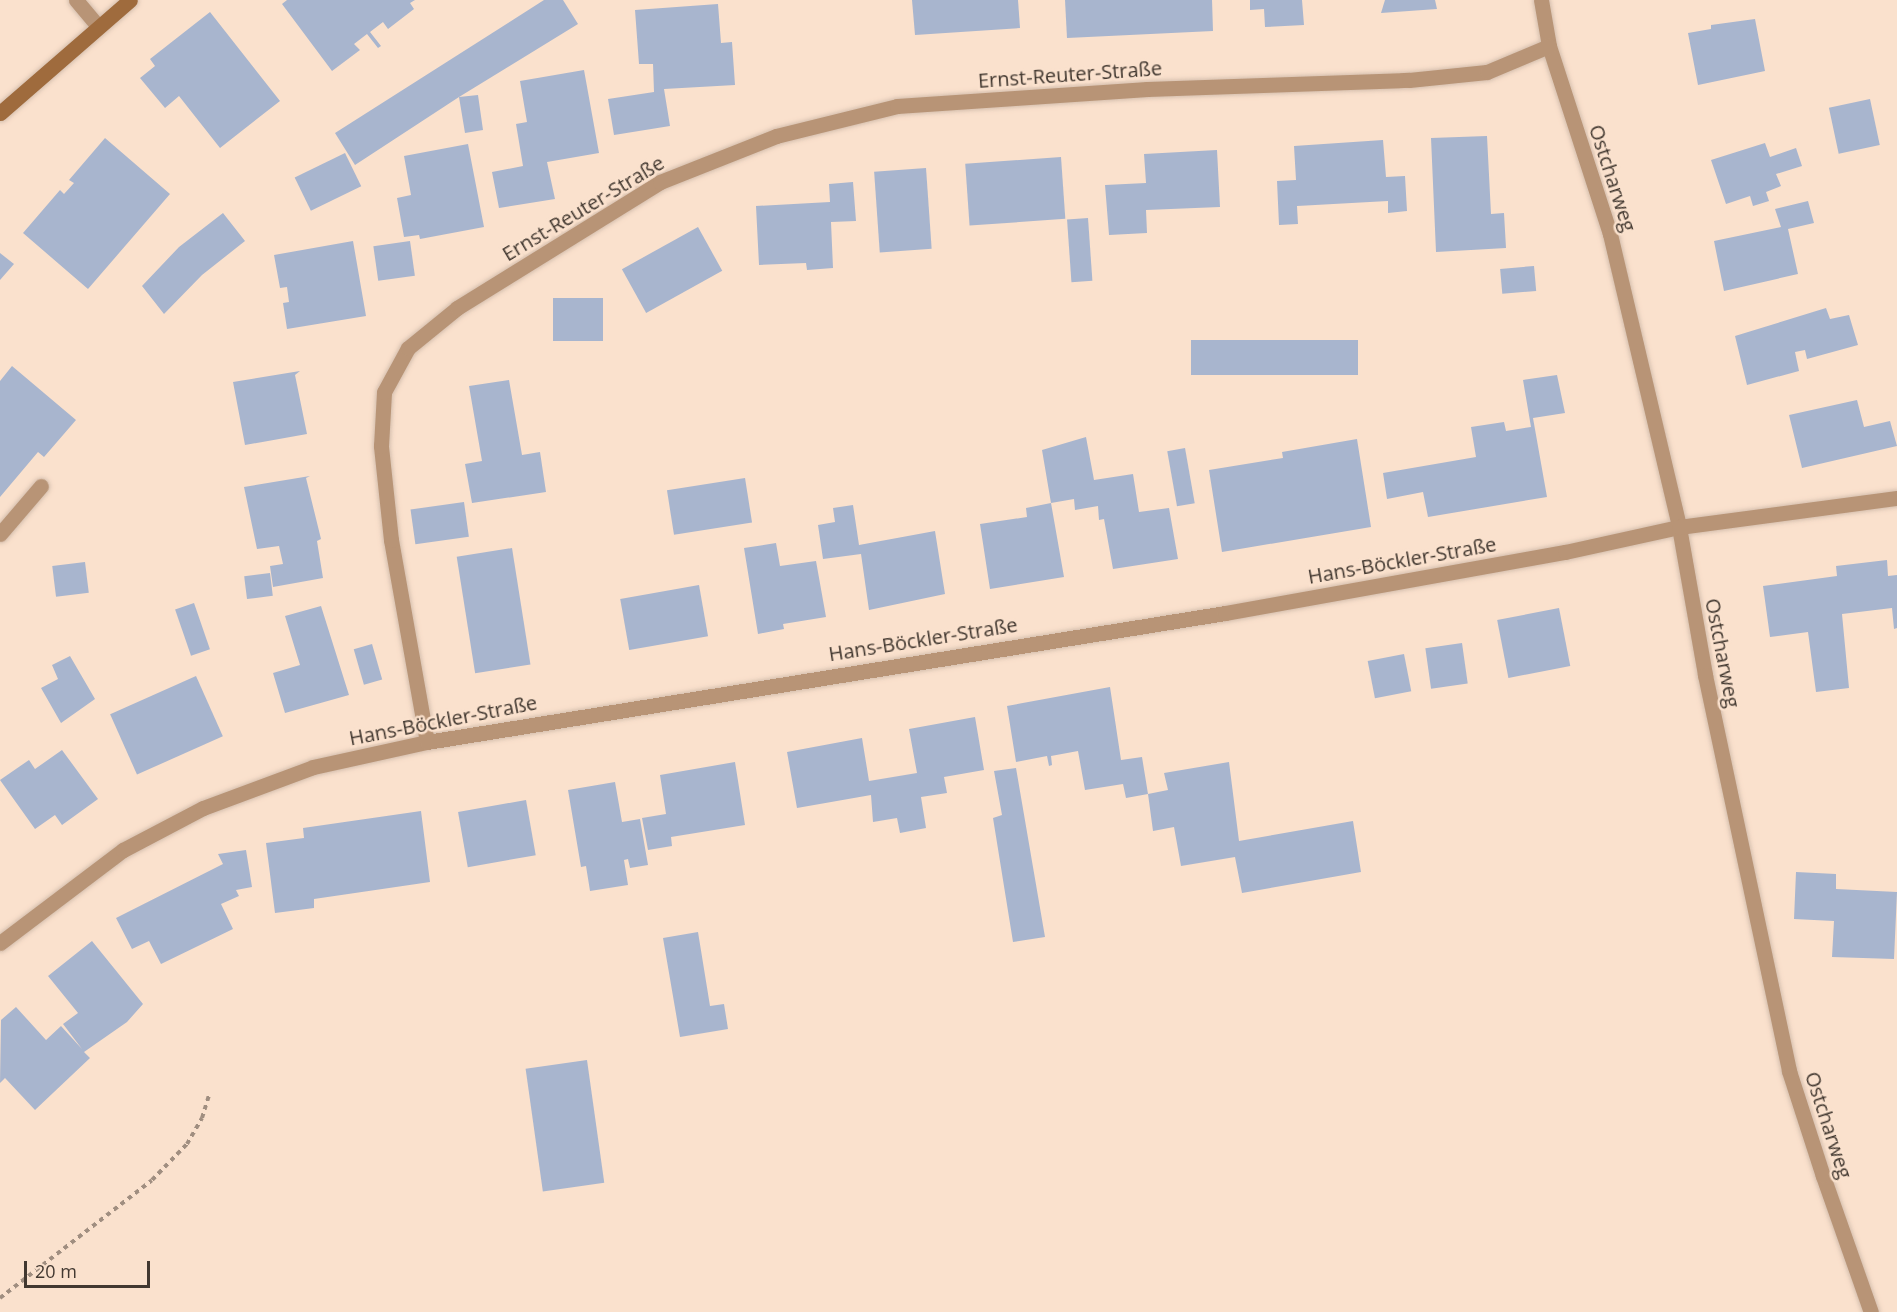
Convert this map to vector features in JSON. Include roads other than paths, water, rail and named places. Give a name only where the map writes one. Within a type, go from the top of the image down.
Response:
[{"type":"main road","points":[[0,113],[97,25],[130,0]]},
{"type":"street","points":[[76,0],[97,25]]},
{"type":"street","name":"Ostcharweg","points":[[1541,0],[1549,46],[1610,234],[1679,527],[1705,675],[1790,1071],[1822,1176],[1871,1312]]},
{"type":"street","name":"Ernst-Reuter-Straße","points":[[427,742],[391,540],[381,446],[384,392],[408,348],[457,308],[660,182],[776,136],[897,106],[1147,89],[1409,80],[1487,72],[1549,46]]},
{"type":"street","points":[[0,534],[41,486]]},
{"type":"street","name":"Hans-Böckler-Straße","points":[[0,943],[123,850],[203,808],[313,767],[427,742],[1225,613],[1565,552],[1679,527],[1897,498]]}]
